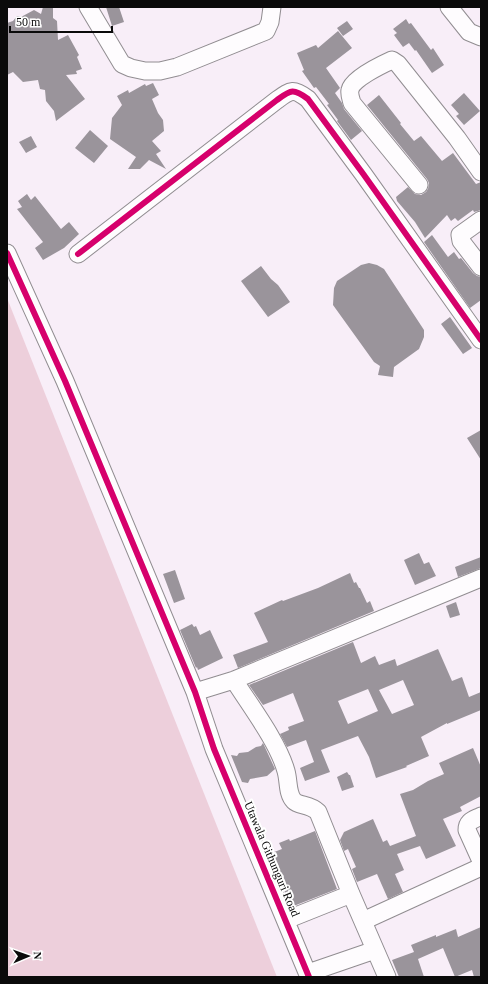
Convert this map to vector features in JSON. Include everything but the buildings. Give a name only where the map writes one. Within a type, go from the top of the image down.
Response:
[{"type":"street","points":[[88,7],[122,64],[131,68],[145,71],[160,71],[177,67],[266,31],[270,22],[272,7]]},
{"type":"street","points":[[449,7],[469,32],[481,37]]},
{"type":"street","points":[[419,186],[352,103],[350,94],[350,89],[354,82],[384,63],[392,60],[398,64],[457,138],[481,172]]},
{"type":"street","points":[[78,254],[277,100],[289,92],[299,92],[308,99],[359,168],[481,340]]},
{"type":"street","points":[[481,220],[460,235],[461,241],[481,267]]},
{"type":"street","name":"Utawala Githunguri Road","points":[[7,252],[65,381],[194,692],[214,749],[308,975]]},
{"type":"street","points":[[194,692],[234,680],[481,578]]},
{"type":"street","points":[[234,680],[277,749],[286,770],[289,793],[294,801],[313,807],[318,812],[387,977]]},
{"type":"street","points":[[481,816],[470,821],[467,826],[467,830],[481,862]]},
{"type":"street","points":[[363,921],[481,867]]},
{"type":"street","points":[[286,920],[351,894]]},
{"type":"street","points":[[308,975],[375,950]]},
{"type":"shaded area","points":[[7,298],[277,977],[7,977]]},
{"type":"cycle path","points":[[78,254],[277,100],[289,92],[295,92],[308,99],[481,340]]},
{"type":"cycle path","points":[[7,253],[65,381],[195,692],[214,749],[309,977]]}]
